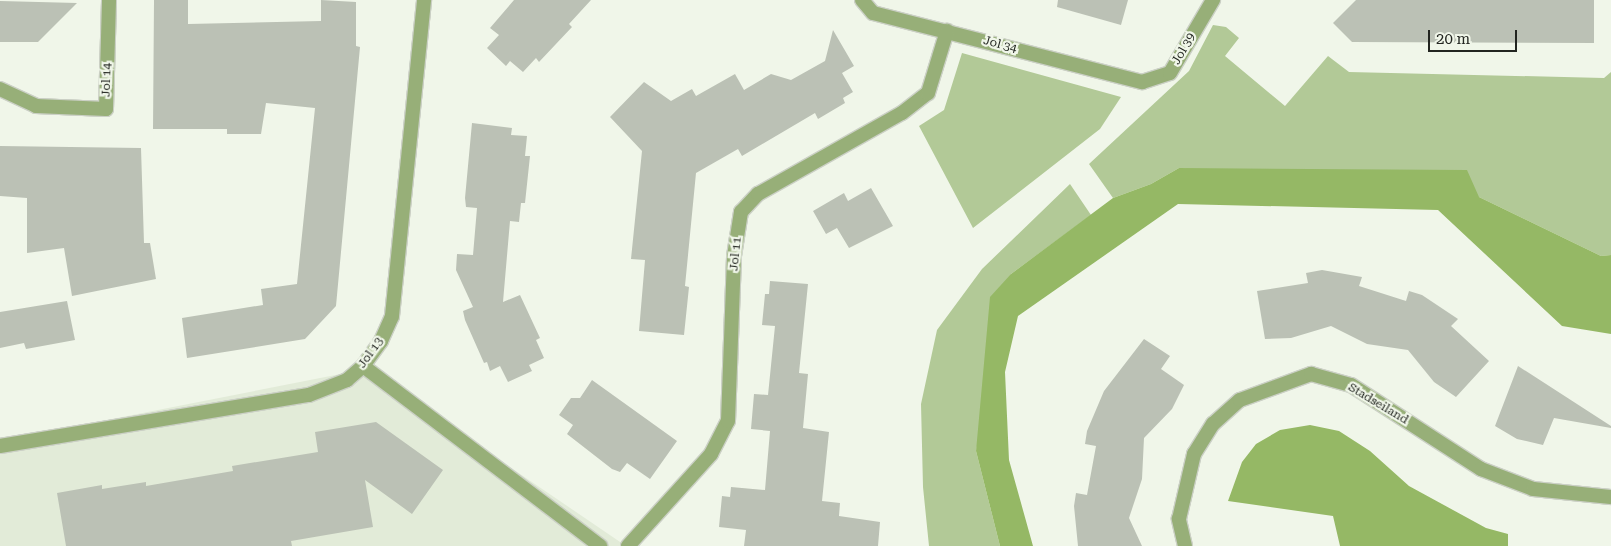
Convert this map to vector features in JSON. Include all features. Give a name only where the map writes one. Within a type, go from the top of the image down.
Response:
[{"type":"street","name":"Jol 14","points":[[0,89],[36,106],[106,109],[110,0]]},
{"type":"street","name":"Jol 13","points":[[0,446],[309,395],[346,380],[363,366],[381,341],[392,316],[424,0]]},
{"type":"street","name":"Jol 34","points":[[862,0],[873,13],[1142,82]]},
{"type":"street","name":"Jol 39","points":[[1142,82],[1170,73],[1212,0]]},
{"type":"street","name":"Jol 11","points":[[628,546],[712,454],[728,421],[734,256],[741,212],[758,194],[902,113],[928,93],[947,31]]},
{"type":"street","points":[[363,366],[600,546]]},
{"type":"street","name":"Stadseiland","points":[[1185,546],[1179,519],[1194,454],[1213,424],[1240,400],[1311,374],[1351,385],[1481,470],[1533,489],[1611,497]]},
{"type":"shaded area","points":[[1213,25],[1226,27],[1239,38],[1225,56],[1285,106],[1328,56],[1349,72],[1604,78],[1611,72],[1611,255],[1601,256],[1479,197],[1179,168],[1151,184],[1113,198],[1089,164],[1189,71]]},
{"type":"shaded area","points":[[962,53],[1121,97],[1100,129],[973,228],[919,126],[944,110]]},
{"type":"shaded area","points":[[1179,168],[1467,170],[1479,197],[1601,256],[1611,255],[1611,334],[1562,326],[1438,210],[1178,204],[1018,316],[1005,372],[1009,460],[1033,546],[1000,546],[976,451],[990,297],[1011,274],[1113,198],[1151,184]]},
{"type":"shaded area","points":[[1070,184],[1091,215],[1011,274],[976,451],[1000,546],[929,546],[923,487],[921,404],[937,330],[982,269]]},
{"type":"shaded area","points":[[366,369],[626,546],[0,546],[0,441]]},
{"type":"shaded area","points":[[1310,425],[1339,431],[1370,451],[1409,486],[1486,528],[1508,534],[1508,546],[1340,546],[1333,516],[1228,501],[1242,462],[1256,444],[1280,430]]},
{"type":"building","points":[[154,0],[188,0],[188,24],[321,21],[321,0],[356,2],[356,46],[360,47],[336,306],[305,339],[187,358],[182,318],[263,305],[261,289],[297,284],[315,108],[266,103],[261,134],[227,134],[227,129],[153,129]]},
{"type":"building","points":[[514,0],[591,0],[569,24],[572,27],[539,62],[536,58],[523,72],[510,61],[506,66],[487,48],[499,35],[490,28]]},
{"type":"building","points":[[1058,0],[1128,0],[1121,25],[1057,7]]},
{"type":"building","points":[[1356,0],[1594,0],[1594,43],[1352,42],[1333,23]]},
{"type":"building","points":[[0,1],[77,3],[38,42],[0,42]]},
{"type":"building","points":[[833,30],[854,66],[842,73],[853,92],[843,98],[845,103],[818,119],[815,113],[742,156],[738,149],[696,173],[685,286],[689,287],[684,335],[639,331],[645,260],[631,259],[642,151],[610,117],[644,82],[671,101],[692,89],[696,96],[735,74],[744,90],[771,74],[791,80],[825,61]]},
{"type":"building","points":[[472,123],[512,128],[511,135],[527,136],[525,156],[530,156],[525,203],[521,203],[519,222],[510,221],[503,302],[520,295],[540,338],[536,340],[544,358],[529,365],[532,371],[508,382],[500,366],[490,371],[487,362],[484,363],[465,320],[463,311],[473,307],[456,270],[457,254],[473,255],[477,208],[466,207],[465,198]]},
{"type":"building","points":[[0,146],[141,148],[144,243],[150,243],[156,279],[72,296],[64,248],[27,253],[27,198],[0,196]]},
{"type":"building","points":[[871,188],[893,226],[849,248],[837,228],[826,234],[813,211],[844,193],[848,201]]},
{"type":"building","points":[[1322,270],[1362,277],[1359,286],[1406,301],[1409,291],[1422,295],[1458,319],[1451,326],[1489,361],[1456,397],[1434,382],[1408,350],[1367,344],[1331,326],[1291,338],[1265,339],[1257,291],[1308,283],[1306,273]]},
{"type":"building","points":[[770,281],[808,284],[799,373],[808,374],[803,428],[829,432],[822,501],[840,503],[839,516],[880,522],[878,546],[744,546],[746,530],[719,527],[722,496],[730,497],[731,487],[765,490],[770,431],[751,429],[754,394],[768,395],[775,326],[762,325],[765,294],[769,294]]},
{"type":"building","points":[[67,301],[75,340],[26,349],[24,343],[0,348],[0,312]]},
{"type":"building","points":[[1144,339],[1170,356],[1161,369],[1184,385],[1172,409],[1144,438],[1142,479],[1129,518],[1142,546],[1078,546],[1074,506],[1076,493],[1087,495],[1096,446],[1085,444],[1087,431],[1104,391]]},
{"type":"building","points":[[1518,366],[1611,426],[1611,428],[1554,418],[1543,445],[1517,439],[1495,426]]},
{"type":"building","points":[[592,380],[677,441],[650,479],[627,463],[620,472],[612,469],[567,434],[573,425],[559,415],[571,398],[580,398]]},
{"type":"building","points":[[376,422],[443,470],[412,514],[365,480],[373,527],[291,541],[292,546],[66,546],[57,493],[102,485],[102,489],[146,482],[146,486],[233,471],[232,466],[318,452],[315,432]]}]
